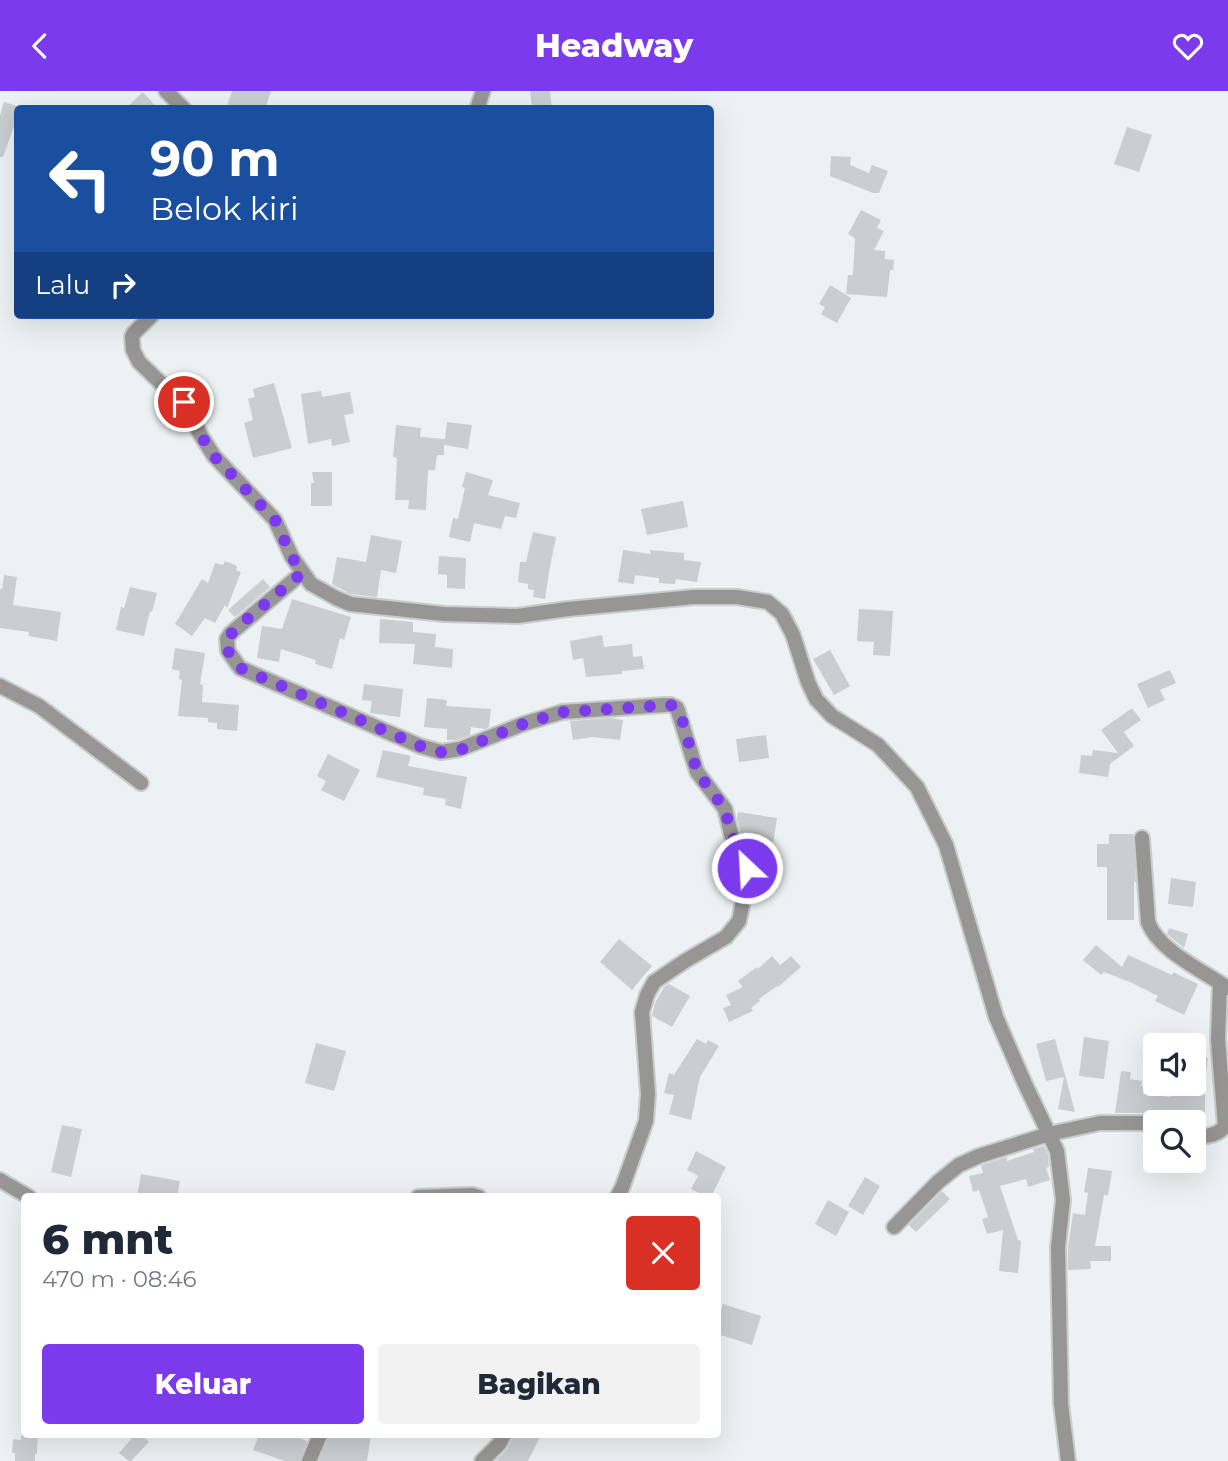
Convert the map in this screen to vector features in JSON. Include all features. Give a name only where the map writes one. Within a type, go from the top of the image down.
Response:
[{"type":"street","points":[[166,91],[180,105]]},
{"type":"street","points":[[148,319],[132,337],[133,350],[139,362],[184,402],[214,456],[275,520],[302,573],[312,584],[336,599],[351,604],[444,614],[517,616],[694,597],[737,597],[768,602],[782,614],[793,635],[816,699],[832,716],[878,745],[917,787],[946,845],[996,1017],[1057,1151],[1063,1200],[1058,1247],[1061,1391],[1068,1461]]},
{"type":"street","points":[[302,573],[226,639],[228,651],[240,668],[420,746],[441,752],[460,750],[523,724],[562,712],[665,705],[677,708],[697,772],[725,809],[731,834],[743,856],[748,876],[739,922],[726,937],[654,982],[647,995],[642,1012],[648,1094],[646,1121],[619,1193]]},
{"type":"street","points":[[0,686],[39,706],[141,783]]},
{"type":"street","points":[[1142,838],[1148,922],[1151,931],[1161,943],[1224,985],[1218,1039],[1225,1126],[1214,1135],[1206,1135]]},
{"type":"street","points":[[894,1227],[938,1182],[959,1165],[979,1156],[1049,1134],[1100,1123],[1143,1123]]},
{"type":"street","points":[[0,1180],[22,1193]]},
{"type":"street","points":[[309,1461],[319,1438]]},
{"type":"street","points":[[482,1461],[503,1438]]},
{"type":"building","points":[[232,91],[271,91],[266,105],[227,105]]},
{"type":"building","points":[[530,91],[550,91],[552,105],[532,105]]},
{"type":"building","points":[[143,92],[154,105],[129,105]]},
{"type":"building","points":[[4,102],[14,105],[14,126],[3,157],[0,157],[0,115]]},
{"type":"building","points":[[1127,127],[1152,135],[1139,172],[1114,164]]},
{"type":"building","points":[[831,156],[851,157],[850,165],[869,173],[872,165],[888,171],[879,193],[830,176]]},
{"type":"building","points":[[861,210],[881,220],[877,228],[884,231],[874,250],[885,251],[885,259],[894,260],[887,297],[846,294],[848,275],[853,275],[855,238],[848,234]]},
{"type":"building","points":[[830,285],[851,298],[837,323],[821,314],[825,307],[819,304]]},
{"type":"building","points":[[274,383],[292,448],[253,458],[244,423],[253,420],[248,399],[255,397],[253,389]]},
{"type":"building","points":[[321,391],[322,397],[350,392],[354,413],[344,415],[350,442],[332,446],[331,439],[308,444],[301,394]]},
{"type":"building","points":[[447,422],[472,425],[468,449],[444,445],[444,455],[437,455],[435,470],[428,470],[426,510],[408,509],[409,500],[395,500],[397,458],[393,457],[396,425],[421,428],[420,437],[445,439]]},
{"type":"building","points":[[312,472],[332,472],[332,506],[311,506],[311,483],[314,483]]},
{"type":"building","points":[[466,472],[493,480],[488,495],[520,503],[516,518],[505,516],[501,529],[474,523],[470,542],[449,537],[453,518],[458,519]]},
{"type":"building","points":[[683,501],[688,527],[647,535],[641,509]]},
{"type":"building","points":[[533,532],[556,537],[545,599],[533,597],[534,590],[528,589],[528,584],[518,582],[520,562],[526,562]]},
{"type":"building","points":[[371,535],[402,541],[396,573],[381,570],[377,597],[350,594],[332,584],[337,557],[366,562]]},
{"type":"building","points":[[623,550],[651,554],[650,550],[684,553],[684,560],[701,562],[697,582],[676,579],[675,584],[659,583],[659,578],[635,575],[634,584],[618,582]]},
{"type":"building","points":[[439,556],[466,558],[465,589],[447,588],[447,575],[438,574]]},
{"type":"building","points":[[225,561],[237,566],[236,570],[241,572],[227,608],[225,605],[215,623],[205,618],[192,636],[175,624],[202,579],[208,583],[215,563],[223,565]]},
{"type":"building","points":[[4,575],[17,577],[13,605],[61,612],[57,641],[29,636],[29,632],[0,628],[0,589]]},
{"type":"building","points":[[263,579],[270,587],[235,617],[228,610]]},
{"type":"building","points":[[130,587],[157,593],[144,636],[116,630],[121,607],[124,608]]},
{"type":"building","points":[[292,599],[351,617],[344,640],[340,638],[332,669],[315,664],[316,660],[281,649],[279,662],[257,658],[262,626],[282,629]]},
{"type":"building","points":[[859,609],[893,611],[890,656],[873,655],[874,642],[857,641]]},
{"type":"building","points":[[380,619],[413,622],[413,632],[436,634],[435,647],[453,649],[452,668],[413,664],[415,644],[379,643]]},
{"type":"building","points":[[602,635],[604,647],[632,644],[633,657],[642,656],[644,669],[586,677],[583,658],[573,660],[570,641]]},
{"type":"building","points":[[175,648],[205,653],[200,684],[203,685],[202,702],[239,705],[237,731],[217,729],[217,723],[208,722],[208,718],[178,716],[182,680],[179,679],[180,671],[172,669]]},
{"type":"building","points":[[830,650],[850,686],[834,695],[813,659]]},
{"type":"building","points":[[1170,670],[1176,683],[1160,690],[1165,700],[1148,708],[1137,684]]},
{"type":"building","points":[[364,684],[403,689],[400,717],[370,713],[372,701],[362,700]]},
{"type":"building","points":[[427,698],[447,700],[446,706],[491,709],[489,727],[471,727],[470,735],[457,740],[447,740],[447,729],[424,727]]},
{"type":"building","points":[[1132,708],[1141,720],[1124,732],[1134,746],[1110,764],[1108,777],[1079,773],[1081,755],[1092,756],[1093,750],[1118,753],[1101,730]]},
{"type":"building","points":[[611,718],[623,720],[620,740],[593,737],[573,740],[570,721]]},
{"type":"building","points":[[766,735],[769,758],[739,762],[736,739]]},
{"type":"building","points":[[383,750],[411,756],[408,766],[467,777],[461,809],[445,805],[446,799],[423,795],[424,788],[376,777]]},
{"type":"building","points":[[328,754],[360,770],[344,801],[321,790],[326,781],[317,776]]},
{"type":"building","points":[[738,812],[777,818],[771,857],[752,854],[750,837],[743,836],[740,831]]},
{"type":"building","points":[[1109,834],[1133,834],[1136,882],[1134,920],[1107,920],[1107,867],[1097,867],[1097,844],[1109,844]]},
{"type":"building","points":[[1171,878],[1196,882],[1193,907],[1168,904]]},
{"type":"building","points":[[1169,928],[1188,934],[1184,948],[1167,934]]},
{"type":"building","points":[[619,939],[652,966],[632,990],[600,962]]},
{"type":"building","points":[[1096,945],[1122,967],[1128,955],[1198,984],[1184,1015],[1155,1001],[1158,996],[1130,982],[1104,972],[1101,975],[1083,960]]},
{"type":"building","points":[[772,956],[780,965],[791,956],[801,967],[759,999],[751,1008],[753,1011],[729,1022],[723,1008],[731,1005],[726,995],[743,987],[738,981],[757,967],[758,969]]},
{"type":"building","points":[[669,984],[690,996],[672,1027],[652,1016],[655,1003],[664,987]]},
{"type":"building","points":[[1084,1037],[1109,1041],[1104,1079],[1079,1076]]},
{"type":"building","points":[[697,1039],[706,1044],[708,1040],[719,1046],[700,1077],[691,1120],[669,1114],[674,1095],[664,1093],[669,1073],[674,1075]]},
{"type":"building","points":[[1055,1039],[1075,1112],[1058,1109],[1064,1077],[1046,1081],[1036,1044]]},
{"type":"building","points":[[316,1043],[346,1051],[334,1091],[305,1083]]},
{"type":"building","points":[[1121,1071],[1131,1072],[1130,1079],[1142,1081],[1143,1096],[1205,1096],[1205,1110],[1115,1113]]},
{"type":"building","points":[[62,1125],[82,1129],[71,1177],[51,1172]]},
{"type":"building","points":[[1044,1146],[1048,1154],[1049,1167],[1046,1168],[1050,1180],[1028,1187],[1026,1179],[1000,1186],[1018,1240],[1021,1241],[1018,1273],[999,1271],[1003,1230],[987,1234],[982,1219],[988,1217],[979,1190],[973,1192],[969,1176],[983,1173],[982,1165],[1007,1157],[1007,1161]]},
{"type":"building","points":[[696,1151],[726,1167],[713,1193],[699,1193],[691,1189],[698,1176],[687,1170]]},
{"type":"building","points":[[1088,1168],[1112,1171],[1108,1195],[1104,1195],[1095,1246],[1111,1246],[1111,1261],[1090,1261],[1091,1269],[1068,1270],[1073,1213],[1085,1215],[1088,1193],[1084,1192]]},
{"type":"building","points":[[141,1174],[180,1181],[178,1193],[138,1193]]},
{"type":"building","points":[[865,1177],[880,1186],[863,1215],[848,1206]]},
{"type":"building","points":[[942,1191],[950,1199],[916,1232],[909,1225]]},
{"type":"building","points":[[828,1200],[849,1212],[836,1236],[815,1224]]},
{"type":"building","points":[[723,1304],[761,1316],[752,1345],[721,1335]]},
{"type":"building","points":[[38,1438],[35,1461],[15,1461],[15,1453],[12,1453],[13,1439]]},
{"type":"building","points":[[132,1438],[144,1438],[149,1442],[131,1461],[119,1453]]},
{"type":"building","points":[[258,1438],[300,1438],[307,1441],[300,1461],[285,1461],[253,1450]]},
{"type":"building","points":[[328,1438],[371,1438],[367,1461],[319,1461]]},
{"type":"building","points":[[512,1438],[540,1438],[528,1461],[496,1461]]},
{"type":"route","points":[[184,402],[214,456],[275,520],[302,573],[226,639],[228,651],[240,668],[420,746],[441,752],[460,750],[523,724],[562,712],[671,705],[677,708],[681,716],[697,772],[725,809],[731,834],[747,868]]}]
